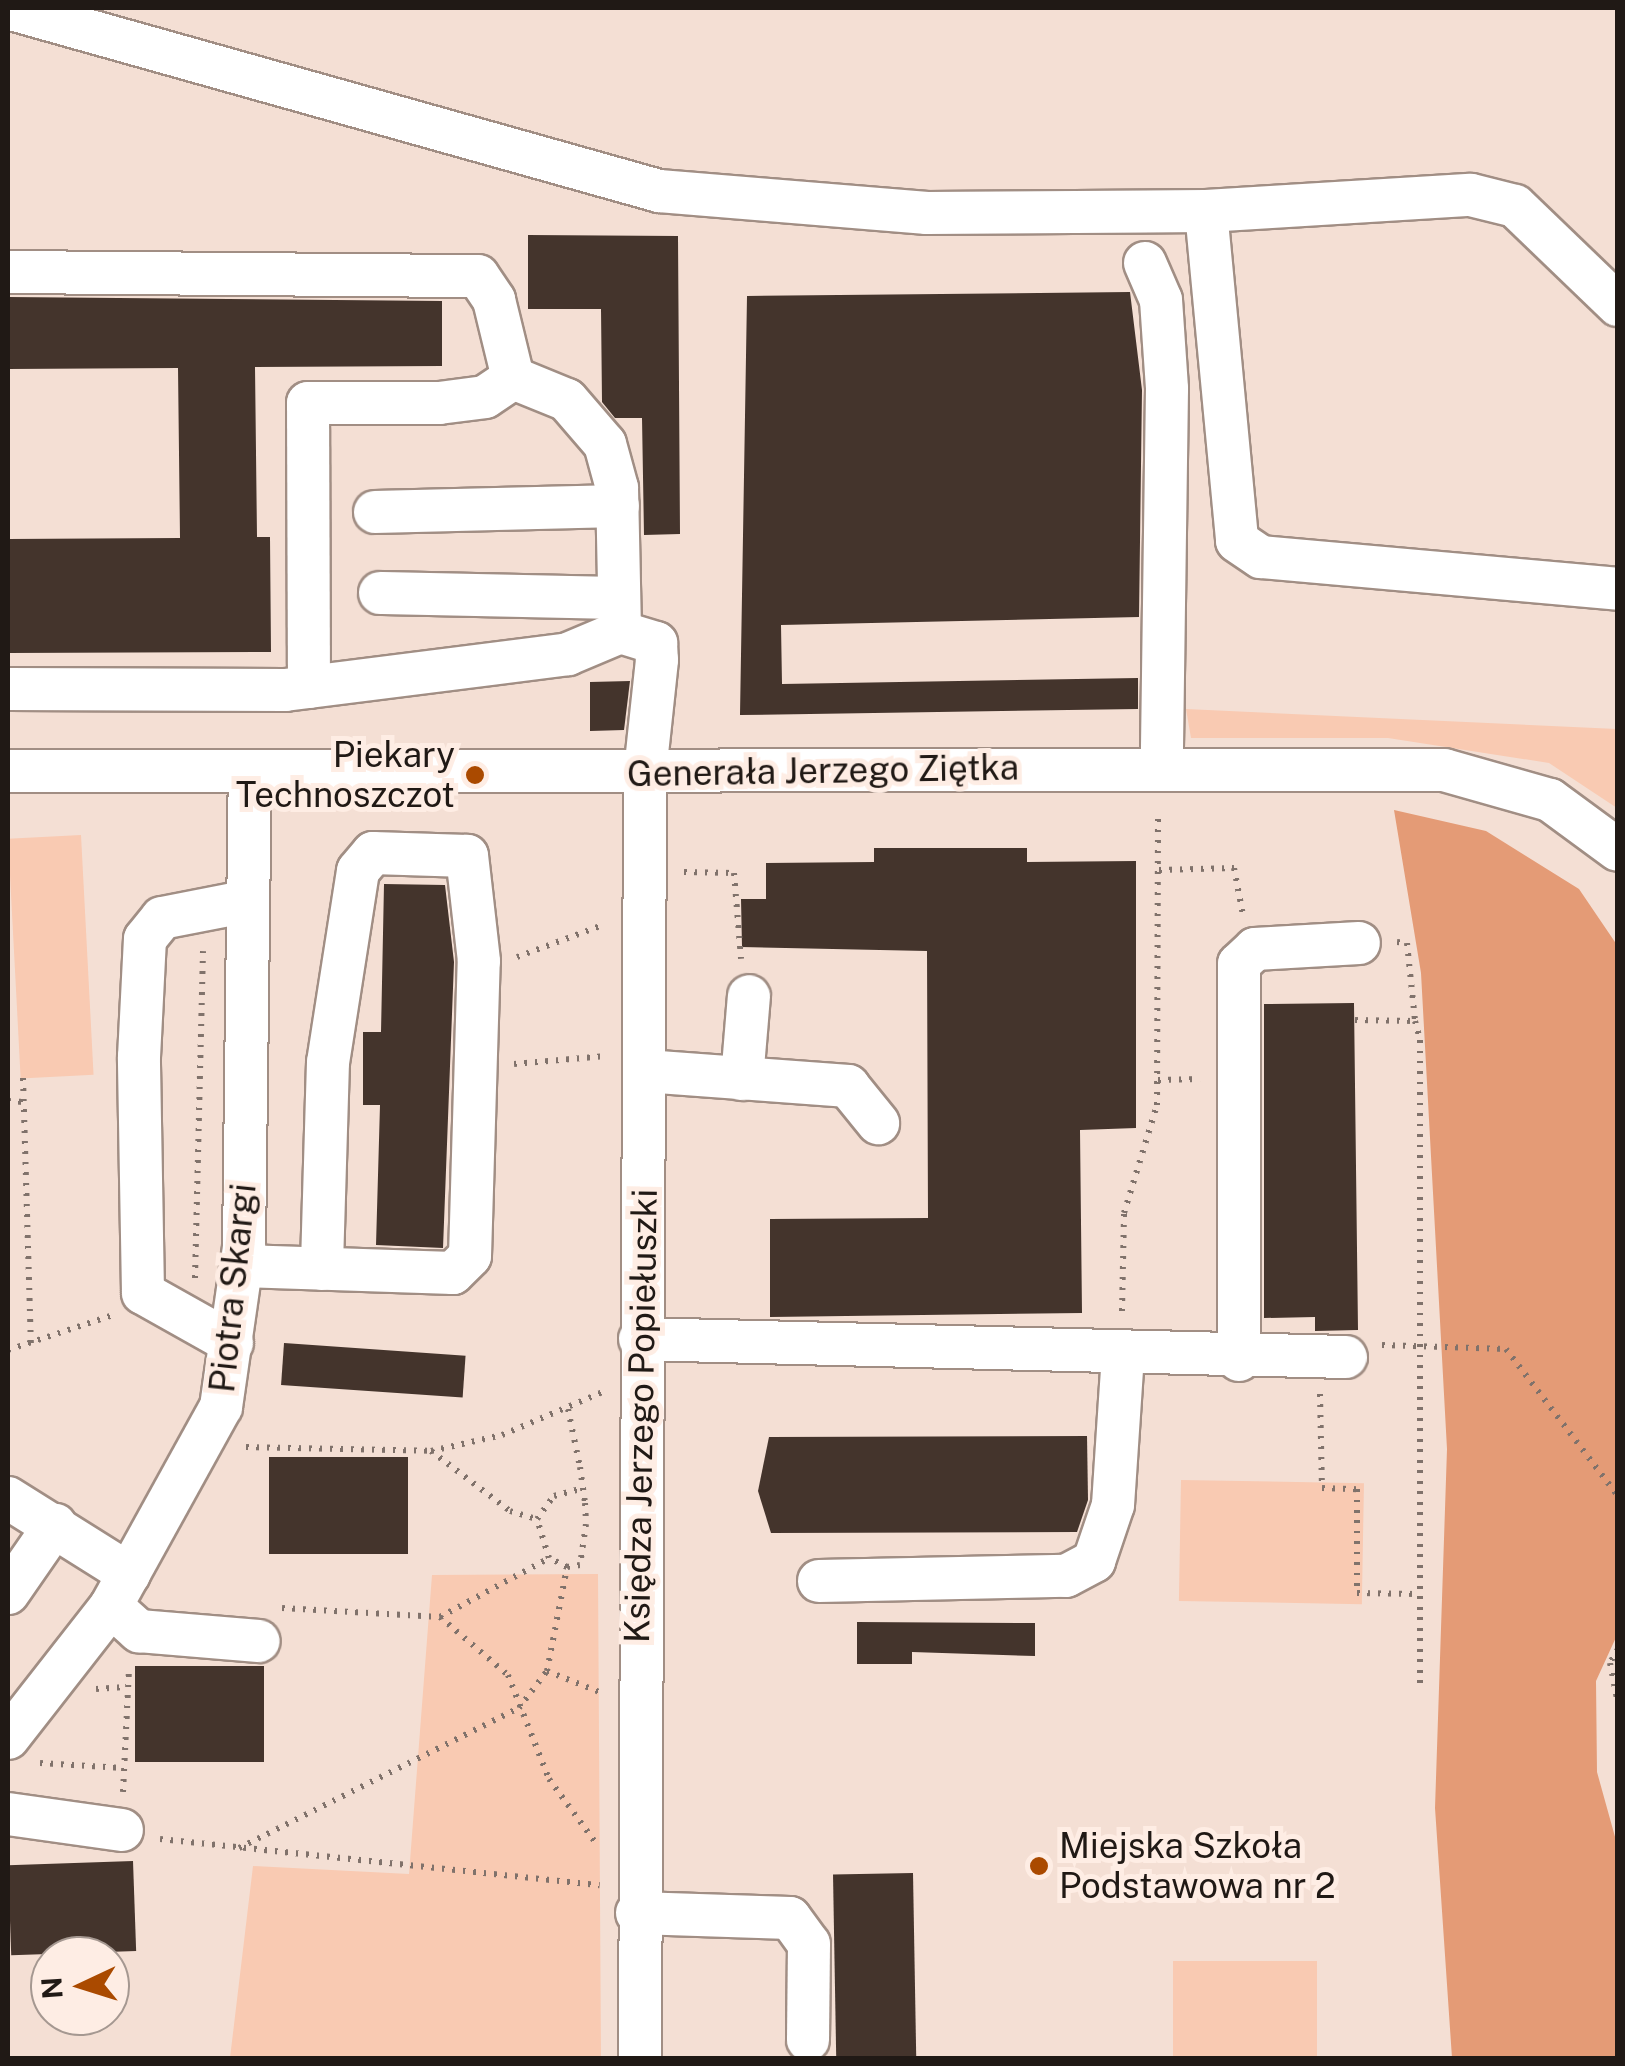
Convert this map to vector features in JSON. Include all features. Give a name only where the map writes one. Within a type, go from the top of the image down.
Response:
[{"type":"street","points":[[8,8],[660,190],[926,213],[1206,211],[1471,195],[1514,206],[1618,306]]},
{"type":"street","points":[[1206,211],[1237,541],[1261,557],[1618,589]]},
{"type":"street","points":[[1145,263],[1161,300],[1167,388],[1160,784]]},
{"type":"street","points":[[8,272],[454,271],[478,276],[494,300],[513,378]]},
{"type":"street","points":[[513,378],[567,400],[605,444],[618,506],[619,615]]},
{"type":"street","points":[[309,687],[308,402],[439,403],[485,397],[513,378]]},
{"type":"street","points":[[374,512],[618,506]]},
{"type":"street","points":[[380,593],[619,615]]},
{"type":"street","points":[[8,689],[309,687],[568,654],[619,615]]},
{"type":"street","name":"Księdza Jerzego Popiełuszki","points":[[619,615],[656,643],[620,1067],[623,1370],[616,1901],[640,2058]]},
{"type":"street","name":"Generała Jerzego Ziętka","points":[[8,771],[645,773],[1160,784],[1444,770],[1550,800],[1618,850]]},
{"type":"street","name":"Piotra Skargi","points":[[16,1750],[120,1590],[208,1438],[213,1336],[242,1266],[225,908],[250,774]]},
{"type":"street","points":[[242,1266],[322,1268],[464,1267],[478,961],[466,856],[374,853],[358,871],[328,1062],[322,1268]]},
{"type":"street","points":[[213,1336],[143,1293],[136,1242],[145,939],[162,918],[225,908]]},
{"type":"street","points":[[1240,1360],[1239,964],[1255,949],[1359,943]]},
{"type":"street","points":[[742,1079],[749,996]]},
{"type":"street","points":[[620,1067],[848,1086],[878,1124]]},
{"type":"street","points":[[819,1581],[1066,1576],[1094,1561],[1113,1505],[1123,1356]]},
{"type":"street","points":[[623,1370],[1123,1356],[1332,1358]]},
{"type":"street","points":[[8,1498],[55,1525],[120,1590],[139,1632],[265,1624]]},
{"type":"street","points":[[8,1593],[55,1525]]},
{"type":"street","points":[[8,1814],[122,1830]]},
{"type":"street","points":[[616,1901],[790,1918],[809,1944],[808,2040]]},
{"type":"path","points":[[1123,1356],[1124,1213],[1157,1105],[1160,784]]},
{"type":"path","points":[[675,855],[686,872],[734,873],[736,955],[750,966],[749,996]]},
{"type":"path","points":[[1160,870],[1234,868],[1255,949]]},
{"type":"path","points":[[213,1336],[225,908]]},
{"type":"path","points":[[478,961],[558,948],[610,920]]},
{"type":"path","points":[[1359,943],[1407,943],[1415,1020],[1423,1346],[1416,1594],[1420,1683]]},
{"type":"path","points":[[1355,1020],[1415,1020]]},
{"type":"path","points":[[475,1066],[620,1067],[612,1040]]},
{"type":"path","points":[[24,1078],[31,1346]]},
{"type":"path","points":[[8,1100],[24,1102]]},
{"type":"path","points":[[8,1350],[31,1346],[130,1308],[143,1293]]},
{"type":"path","points":[[1416,1594],[1357,1593],[1358,1489],[1322,1488],[1332,1358],[1364,1345],[1506,1349],[1618,1496]]},
{"type":"path","points":[[234,1446],[431,1452],[568,1409],[623,1370]]},
{"type":"path","points":[[606,1410],[623,1370]]},
{"type":"path","points":[[537,1519],[548,1558],[567,1567],[580,1565],[583,1488],[568,1409]]},
{"type":"path","points":[[431,1452],[510,1511],[537,1519]]},
{"type":"path","points":[[537,1519],[554,1496],[583,1488]]},
{"type":"path","points":[[265,1624],[440,1617],[548,1558]]},
{"type":"path","points":[[238,1849],[519,1708],[547,1671],[567,1567]]},
{"type":"path","points":[[440,1617],[508,1675],[548,1779],[608,1858],[608,1840]]},
{"type":"path","points":[[1618,1649],[1610,1663],[1618,1704]]},
{"type":"path","points":[[133,1650],[122,1830],[616,1901],[607,1872]]},
{"type":"path","points":[[547,1671],[608,1695]]},
{"type":"path","points":[[608,1681],[608,1713]]},
{"type":"path","points":[[16,1750],[124,1768]]},
{"type":"shaded area","points":[[1186,709],[1617,729],[1617,808],[1549,763],[1388,738],[1191,738]]},
{"type":"shaded area","points":[[1394,810],[1486,831],[1579,889],[1617,945],[1618,1633],[1596,1681],[1597,1772],[1617,1844],[1617,2058],[1452,2058],[1435,1808],[1447,1449],[1421,973]]},
{"type":"shaded area","points":[[81,835],[94,1075],[21,1078],[8,839]]},
{"type":"shaded area","points":[[1181,1480],[1364,1483],[1362,1604],[1179,1601]]},
{"type":"shaded area","points":[[598,1574],[601,2058],[230,2058],[253,1866],[409,1874],[432,1575]]},
{"type":"shaded area","points":[[1173,1961],[1317,1961],[1317,2058],[1173,2058]]},
{"type":"building","points":[[528,235],[678,236],[680,534],[644,535],[642,418],[615,418],[602,402],[601,309],[528,309]]},
{"type":"building","points":[[1130,292],[1142,390],[1139,617],[781,625],[782,684],[1138,678],[1138,709],[740,715],[747,296]]},
{"type":"building","points":[[8,297],[442,301],[442,366],[255,367],[257,537],[270,537],[271,652],[8,653],[8,539],[180,538],[178,368],[8,369]]},
{"type":"building","points":[[630,681],[624,730],[590,731],[590,682]]},
{"type":"building","points":[[874,848],[1027,848],[1027,862],[1136,861],[1136,1128],[1080,1130],[1082,1313],[770,1317],[770,1219],[928,1218],[927,951],[742,947],[741,899],[766,899],[766,863],[874,862]]},
{"type":"building","points":[[384,884],[445,885],[454,962],[443,1248],[376,1245],[380,1105],[363,1105],[363,1032],[381,1032]]},
{"type":"building","points":[[1354,1003],[1358,1330],[1315,1331],[1315,1317],[1264,1318],[1264,1004]]},
{"type":"building","points":[[284,1343],[466,1356],[463,1398],[281,1385]]},
{"type":"building","points":[[1087,1436],[1088,1500],[1077,1532],[771,1533],[758,1491],[769,1437]]},
{"type":"building","points":[[269,1457],[408,1457],[408,1554],[269,1554]]},
{"type":"building","points":[[857,1622],[1035,1623],[1035,1656],[912,1652],[912,1664],[857,1664]]},
{"type":"building","points":[[135,1666],[264,1666],[264,1762],[135,1762]]},
{"type":"building","points":[[133,1861],[136,1951],[130,1951],[130,1936],[30,1936],[30,1955],[11,1955],[8,1865]]},
{"type":"building","points":[[913,1873],[916,2058],[836,2058],[833,1874]]},
{"type":"place","name":"Piekary Technoszczot","points":[[475,775]]},
{"type":"place","name":"Miejska Szkoła Podstawowa nr 2","points":[[1039,1866]]}]
